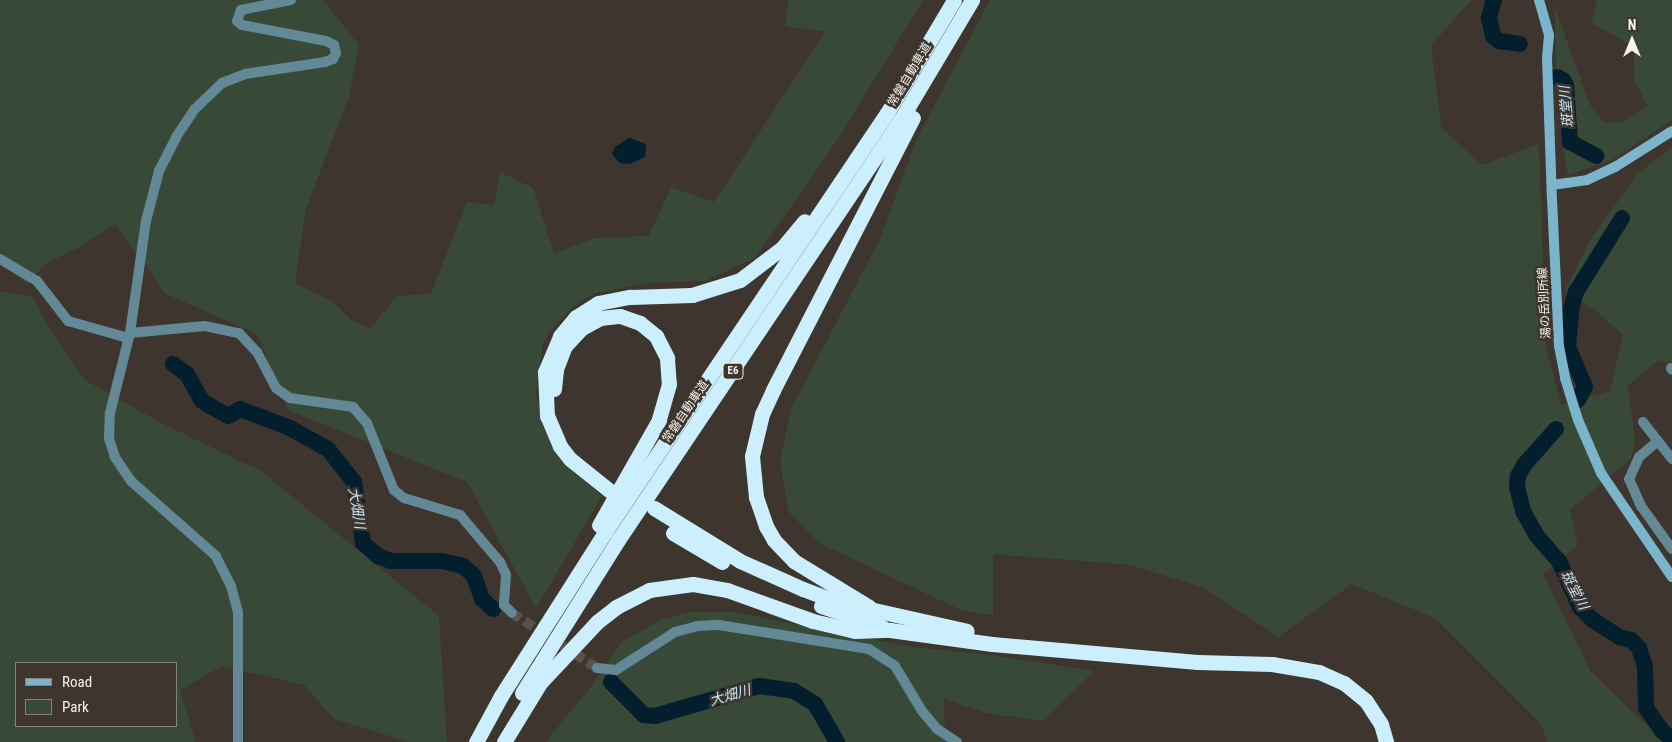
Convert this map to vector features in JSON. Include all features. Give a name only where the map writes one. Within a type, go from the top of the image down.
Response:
[{"type":"highway","points":[[870,607],[794,562],[774,540],[766,526],[756,497],[754,445],[773,390],[972,0]]},
{"type":"highway","name":"常磐自動車道","points":[[494,742],[618,540],[896,127],[972,0]]},
{"type":"highway","points":[[512,679],[653,434],[664,406],[669,370],[663,346],[649,329],[620,316],[590,322],[573,336],[560,358],[554,391],[556,411],[564,433],[577,451],[613,486],[570,459],[550,423],[544,402],[545,372],[560,336],[576,317],[598,304],[630,297],[709,292],[740,280],[764,264],[806,221],[952,4]]},
{"type":"highway","name":"常磐自動車道","points":[[476,742],[512,679],[610,524],[887,113],[952,4]]},
{"type":"highway","points":[[890,630],[770,586],[698,549],[651,513],[774,578],[834,601],[870,607],[968,631],[1198,652],[1224,661]]},
{"type":"highway","points":[[504,742],[540,683],[597,622],[633,597],[656,588],[680,584],[710,586],[836,628],[890,630],[992,644],[1197,662],[1224,661],[1306,669],[1344,683],[1366,701],[1381,724],[1386,742]]},
{"type":"main road","name":"湯の岳別所線","points":[[1539,0],[1549,35],[1547,58],[1559,346],[1578,420],[1601,473],[1672,577]]},
{"type":"main road","points":[[1552,185],[1587,180],[1616,167],[1672,131]]},
{"type":"street","points":[[238,742],[238,612],[231,586],[216,556],[131,481],[114,457],[110,438],[110,412],[129,335],[146,221],[159,171],[195,109],[222,83],[245,74],[333,59],[336,53],[334,45],[326,41],[242,25],[236,21],[241,10],[291,0]]},
{"type":"street","points":[[0,259],[37,281],[68,321],[129,335],[205,326],[239,333],[257,352],[276,388],[290,398],[353,407],[367,423],[394,490],[404,498],[460,515],[500,562],[506,575],[504,604],[512,613]]},
{"type":"street","points":[[1643,422],[1672,459]]},
{"type":"street","points":[[1658,441],[1639,457],[1629,479],[1641,506],[1672,549]]},
{"type":"street","points":[[597,668],[616,670],[675,632],[697,626],[719,625],[869,649],[895,666],[922,711],[937,728],[957,742]]},
{"type":"green space","points":[[0,0],[323,0],[359,45],[349,97],[306,208],[295,283],[332,301],[351,320],[370,329],[397,296],[431,294],[467,202],[494,205],[500,172],[533,188],[554,253],[596,238],[649,236],[671,187],[714,202],[825,32],[785,26],[788,0],[923,0],[840,136],[756,257],[705,281],[646,283],[592,294],[574,306],[549,332],[543,344],[536,392],[542,425],[565,463],[602,496],[536,608],[467,482],[288,410],[257,334],[166,294],[115,224],[76,249],[46,263],[27,285],[0,262]]},
{"type":"green space","points":[[990,0],[1471,0],[1431,46],[1441,127],[1482,165],[1539,144],[1546,346],[1561,405],[1610,391],[1623,335],[1597,312],[1565,290],[1592,237],[1638,173],[1672,148],[1672,364],[1658,360],[1628,386],[1635,441],[1631,459],[1570,510],[1578,545],[1543,574],[1591,672],[1664,742],[1547,742],[1541,724],[1435,618],[1352,584],[1278,637],[1204,588],[1131,565],[993,554],[993,615],[963,611],[819,543],[789,512],[780,463],[791,409],[880,239],[916,140]]},
{"type":"green space","points":[[1597,0],[1672,0],[1672,120],[1612,160],[1567,175],[1556,92],[1555,8],[1590,105],[1605,123],[1624,122],[1647,105],[1634,79],[1634,47],[1592,23]]},
{"type":"green space","points":[[0,292],[32,296],[50,330],[85,380],[159,422],[261,471],[439,616],[447,742],[409,742],[334,719],[304,685],[222,666],[180,690],[196,742],[0,742]]},
{"type":"green space","points":[[688,612],[734,612],[912,647],[993,655],[1094,671],[1043,721],[986,713],[944,699],[945,742],[545,742],[584,696],[622,642],[660,620]]},
{"type":"water","points":[[629,138],[646,144],[645,157],[630,164],[620,163],[612,154],[615,147]]},
{"type":"waterway","name":"斑堂川","points":[[1494,0],[1489,18],[1493,36],[1499,41],[1520,44]]},
{"type":"waterway","name":"斑堂川","points":[[1557,77],[1563,80],[1566,85],[1570,142],[1596,156]]},
{"type":"waterway","name":"斑堂川","points":[[1578,400],[1585,387],[1568,347],[1571,309],[1576,292],[1622,218]]},
{"type":"waterway","name":"大畑川","points":[[173,364],[187,374],[202,401],[228,416],[240,409],[288,427],[328,449],[354,482],[363,543],[378,556],[391,561],[442,561],[463,566],[474,576],[482,599],[493,609]]},
{"type":"waterway","name":"斑堂川","points":[[1556,429],[1524,465],[1518,476],[1517,487],[1523,511],[1537,536],[1559,561],[1580,607],[1593,620],[1619,637],[1631,640],[1639,648],[1645,666],[1646,708],[1662,731],[1672,739]]},
{"type":"waterway","name":"大畑川","points":[[611,682],[644,715],[655,716],[759,686],[794,691],[815,704],[837,742]]},
{"type":"tunnel","points":[[512,613],[597,668]]}]
